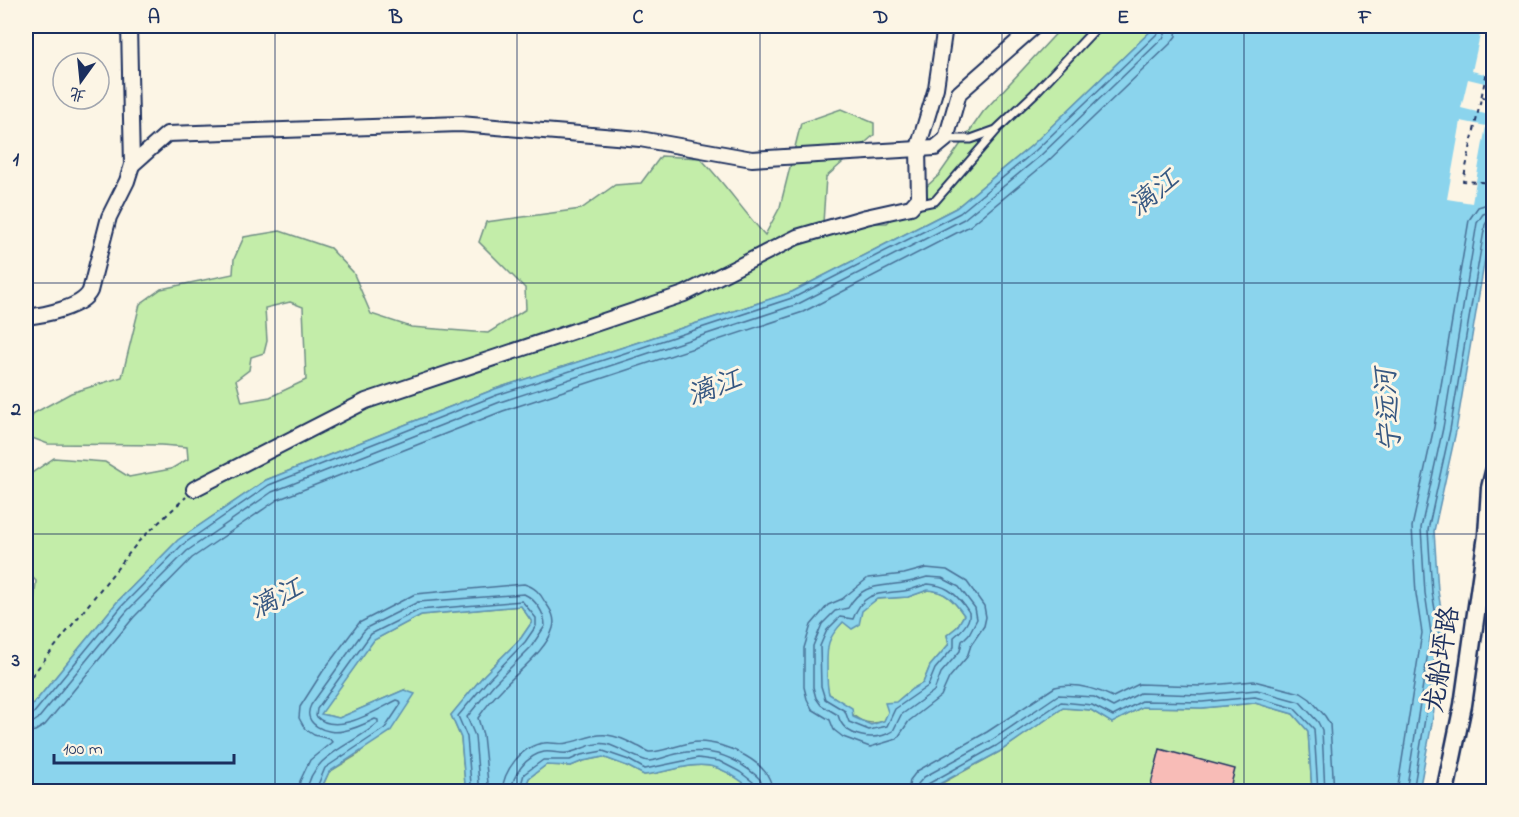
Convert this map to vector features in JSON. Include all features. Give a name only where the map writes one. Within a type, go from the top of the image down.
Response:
[{"type":"street","points":[[26,317],[40,315],[88,297],[109,217],[127,181],[132,165],[129,26]]},
{"type":"street","points":[[194,489],[366,401],[684,294],[796,237],[911,207],[918,198],[918,148],[936,88],[945,26]]},
{"type":"street","points":[[132,165],[167,134],[460,124],[640,139],[752,159],[935,148],[946,139],[959,93],[1035,26]]},
{"type":"street","name":"龙船坪路","points":[[1445,792],[1463,705],[1490,536],[1490,488],[1494,472]]},
{"type":"lane","points":[[911,207],[935,201],[996,130],[1034,94],[1098,26]]},
{"type":"lane","points":[[946,139],[971,139],[996,130]]},
{"type":"path","points":[[1494,39],[1463,181],[1494,183]]},
{"type":"path","points":[[1481,97],[1494,100]]},
{"type":"path","points":[[26,683],[139,541],[194,489]]},
{"type":"green space","points":[[1063,26],[1156,26],[1031,146],[956,208],[792,292],[495,389],[266,480],[178,540],[117,602],[26,713],[26,621],[34,602],[36,581],[26,571],[26,477],[54,458],[105,462],[129,477],[171,469],[188,459],[187,447],[48,444],[32,438],[27,426],[34,413],[71,393],[122,377],[140,304],[161,289],[233,274],[234,259],[244,237],[280,231],[330,248],[353,272],[371,314],[411,327],[488,333],[526,309],[525,288],[479,242],[486,222],[581,209],[615,185],[641,183],[661,156],[700,158],[765,235],[780,207],[801,123],[841,109],[874,123],[874,135],[826,177],[823,223],[887,223],[939,175],[983,112]],"holes":[[[290,302],[303,307],[306,380],[270,397],[242,402],[236,380],[249,370],[251,357],[264,353],[267,341],[265,308]]]},
{"type":"green space","points":[[928,590],[940,592],[949,598],[964,615],[957,627],[947,635],[949,644],[930,666],[923,683],[900,699],[884,721],[874,723],[859,720],[829,694],[826,648],[831,634],[843,622],[877,599],[908,597]]},
{"type":"green space","points":[[521,606],[532,622],[521,638],[484,675],[451,715],[461,738],[465,784],[463,791],[320,792],[329,772],[359,754],[404,690],[339,718],[320,714],[374,640],[421,615]]},
{"type":"green space","points":[[1255,703],[1293,714],[1308,731],[1312,791],[926,792],[999,752],[1063,708],[1091,710],[1112,723],[1142,707],[1202,708]]},
{"type":"green space","points":[[603,757],[644,775],[687,766],[709,766],[734,776],[750,787],[749,792],[524,792],[529,778],[546,765],[571,766]]},
{"type":"water","points":[[1156,26],[1493,26],[1493,211],[1456,431],[1434,531],[1438,591],[1445,633],[1419,791],[1312,791],[1308,731],[1293,714],[1255,703],[1202,708],[1142,707],[1112,723],[1091,710],[1063,708],[999,752],[926,791],[749,791],[749,787],[734,776],[709,766],[687,766],[644,775],[603,757],[571,766],[546,765],[529,778],[524,791],[463,791],[465,784],[461,738],[451,715],[484,675],[521,638],[532,622],[521,606],[421,615],[374,640],[321,714],[339,718],[404,690],[415,694],[390,732],[329,772],[320,791],[26,792],[26,713],[117,602],[178,540],[266,480],[495,389],[792,292],[956,208],[1031,146]],"holes":[[[928,590],[949,598],[964,615],[957,627],[947,635],[949,644],[930,666],[923,683],[896,702],[885,703],[888,712],[884,721],[871,725],[853,717],[852,708],[829,694],[827,655],[833,634],[843,622],[852,629],[859,625],[862,611],[877,599],[908,597]]]},
{"type":"pier","points":[[1482,26],[1493,26],[1493,76],[1472,71]]},
{"type":"pier","points":[[1468,79],[1493,85],[1493,116],[1461,108]]},
{"type":"pier","points":[[1461,121],[1486,126],[1472,203],[1447,199]]},
{"type":"building","points":[[1160,749],[1235,769],[1229,792],[1149,792]]},
{"type":"water label","name":"漓江","points":[[1155,194]]},
{"type":"water label","name":"漓江","points":[[715,389]]},
{"type":"water label","name":"宁远河","points":[[1390,410]]},
{"type":"water label","name":"漓江","points":[[277,600]]}]
